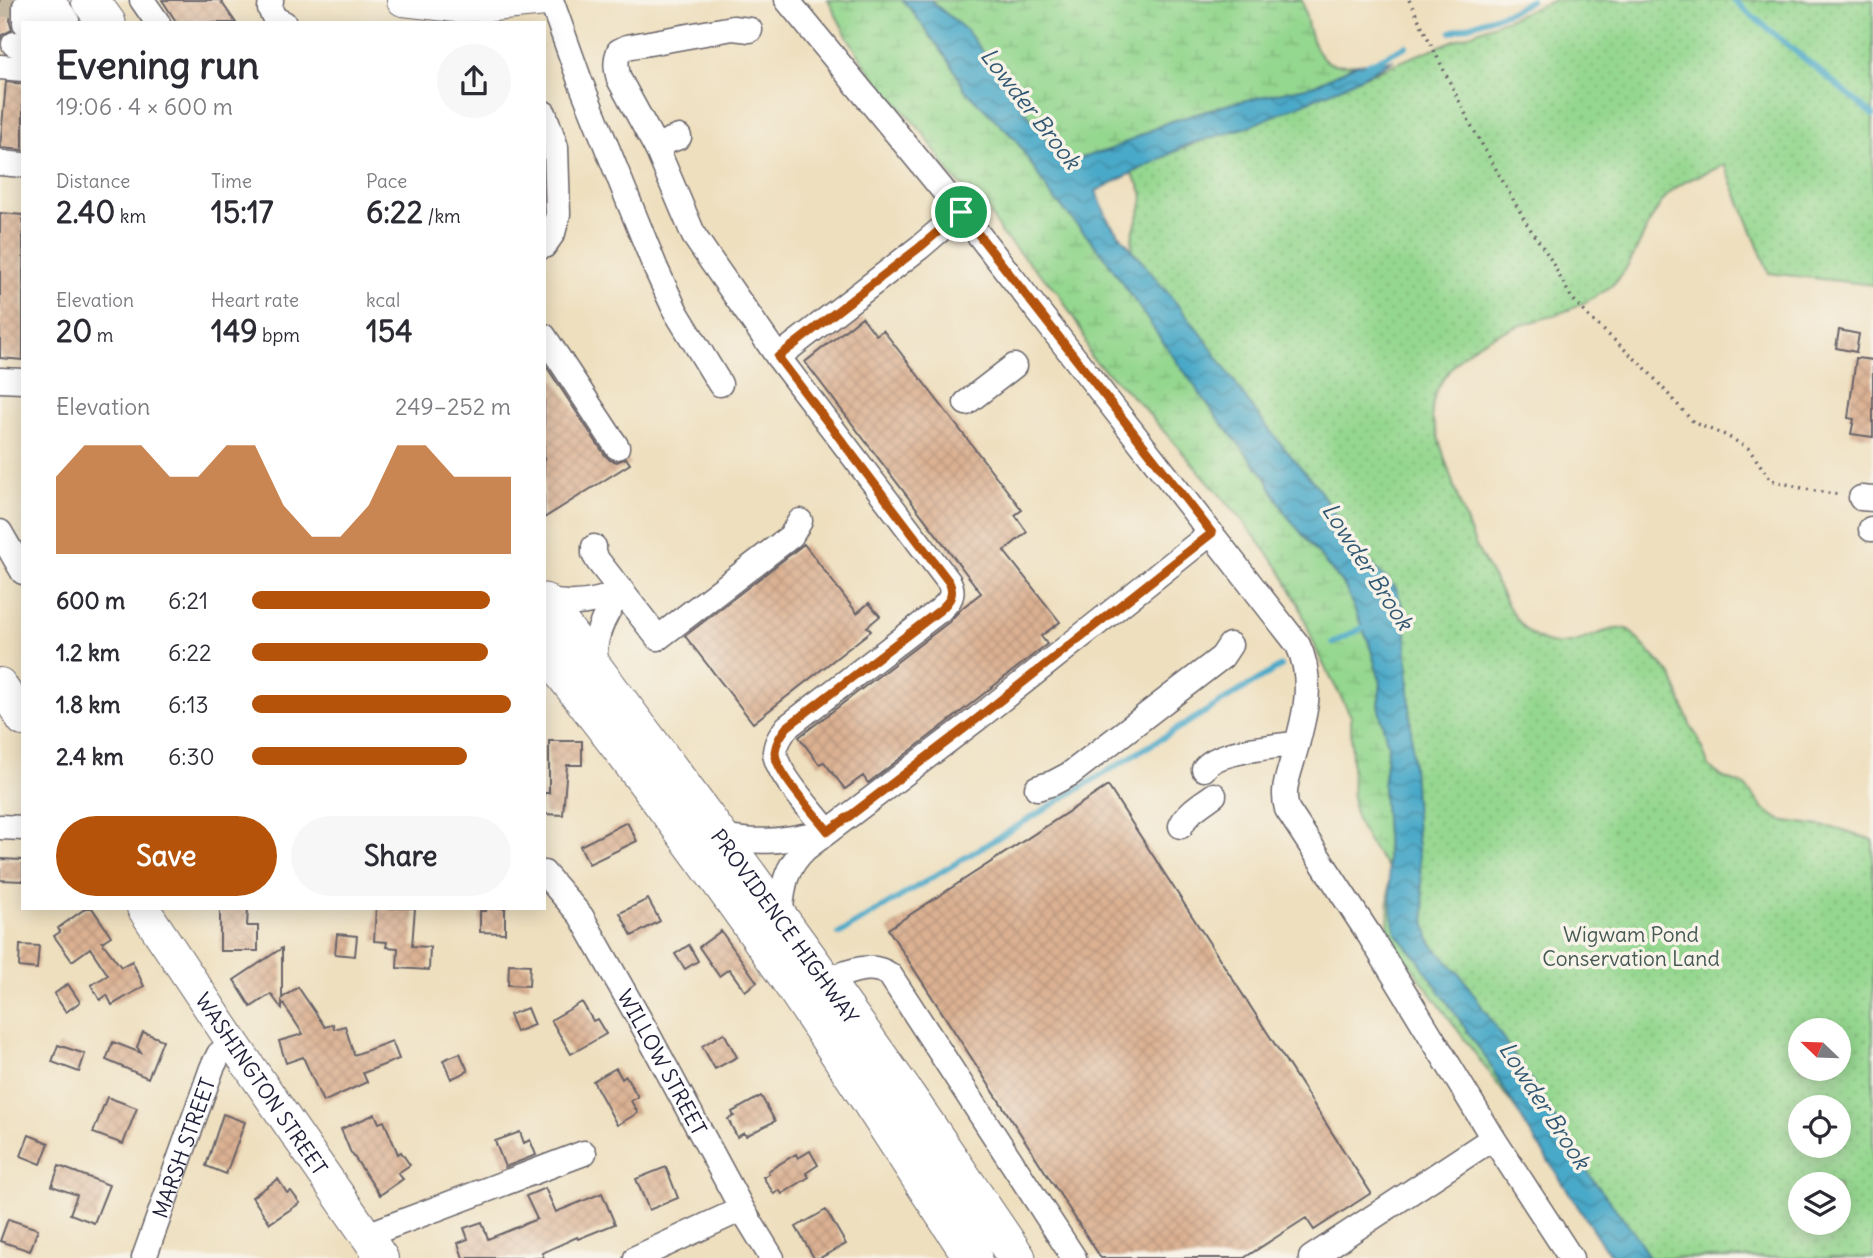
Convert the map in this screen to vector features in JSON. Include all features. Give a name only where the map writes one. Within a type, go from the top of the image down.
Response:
[{"type":"highway","points":[[90,0],[106,21]]},
{"type":"highway","name":"PROVIDENCE HIGHWAY","points":[[546,604],[780,918],[914,1106],[1017,1258]]},
{"type":"highway","name":"PROVIDENCE HIGHWAY","points":[[546,652],[672,815],[757,934],[973,1258]]},
{"type":"main road","points":[[415,9],[456,6],[493,9],[549,0]]},
{"type":"main road","points":[[0,684],[21,717]]},
{"type":"main road","name":"WASHINGTON STREET","points":[[144,910],[374,1247]]},
{"type":"street","points":[[142,0],[157,21]]},
{"type":"street","points":[[271,0],[270,9],[275,19],[280,21]]},
{"type":"street","points":[[549,0],[656,269],[676,312],[720,384]]},
{"type":"street","points":[[786,0],[961,212],[1298,645],[1307,675],[1307,696],[1283,796],[1287,809],[1370,936],[1493,1138],[1571,1258]]},
{"type":"street","points":[[750,30],[733,28],[636,44],[619,51],[615,60],[620,79],[657,149],[694,236],[778,357],[953,589],[948,602],[940,610],[787,727],[780,737],[775,749],[778,765],[828,831]]},
{"type":"street","points":[[0,67],[21,69]]},
{"type":"street","points":[[546,119],[556,147],[558,214],[546,243]]},
{"type":"street","points":[[657,149],[680,137]]},
{"type":"street","points":[[0,163],[21,165]]},
{"type":"street","points":[[778,357],[961,212]]},
{"type":"street","points":[[546,339],[617,447]]},
{"type":"street","points":[[966,403],[1014,366]]},
{"type":"street","points":[[0,380],[21,381]]},
{"type":"street","points":[[594,547],[598,561],[658,638],[791,536],[800,521]]},
{"type":"street","points":[[0,532],[21,569]]},
{"type":"street","points":[[780,918],[783,888],[789,867],[805,849],[978,718],[1212,533]]},
{"type":"street","points":[[546,601],[571,604],[608,598],[622,591]]},
{"type":"street","points":[[599,674],[595,656],[598,638],[612,603],[622,591]]},
{"type":"street","points":[[1037,788],[1070,774],[1222,657],[1230,645]]},
{"type":"street","points":[[1204,769],[1214,760],[1245,751],[1297,744]]},
{"type":"street","points":[[1181,826],[1189,813],[1214,795]]},
{"type":"street","points":[[0,827],[21,828]]},
{"type":"street","points":[[721,837],[763,842],[782,841],[828,831]]},
{"type":"street","name":"WILLOW STREET","points":[[546,875],[581,916],[741,1209],[772,1258]]},
{"type":"street","points":[[825,981],[863,969],[882,969],[890,975],[1074,1258]]},
{"type":"street","name":"MARSH STREET","points":[[144,1258],[212,1068],[219,1054],[233,1043]]},
{"type":"street","points":[[1311,1258],[1493,1138]]},
{"type":"street","points":[[374,1247],[584,1153]]},
{"type":"street","points":[[636,1258],[741,1209]]},
{"type":"path","points":[[1409,0],[1471,125],[1527,224],[1571,297],[1590,318],[1645,368],[1694,423],[1725,435],[1748,448],[1771,480],[1810,490],[1867,498]]},
{"type":"green space","points":[[828,0],[902,0],[909,7],[951,64],[965,90],[1015,139],[1051,195],[1102,253],[1219,420],[1265,476],[1285,513],[1345,587],[1369,643],[1381,684],[1378,705],[1388,746],[1383,787],[1388,868],[1358,823],[1353,806],[1351,716],[1318,654],[1299,605],[1279,568],[1238,515],[1139,403],[1090,356],[1083,333],[1057,291],[1002,235],[986,206],[953,178],[924,134],[869,71]]},
{"type":"green space","points":[[930,0],[1302,0],[1311,38],[1320,55],[1334,64],[1357,64],[1315,85],[1233,103],[1166,123],[1112,149],[1066,160],[1033,124],[988,57]]},
{"type":"green space","name":"Wigwam Pond Conservation Land","points":[[1555,0],[1873,0],[1873,285],[1769,273],[1725,165],[1693,178],[1665,198],[1622,274],[1600,294],[1564,312],[1491,337],[1464,354],[1438,387],[1432,418],[1475,544],[1510,609],[1525,628],[1534,636],[1556,644],[1575,642],[1611,630],[1628,629],[1672,676],[1709,767],[1724,778],[1744,785],[1766,811],[1780,820],[1840,829],[1873,840],[1873,1258],[1625,1258],[1388,935],[1394,632],[1168,301],[1165,289],[1133,257],[1132,237],[1143,202],[1141,188],[1129,170]]},
{"type":"water","name":"Lowder Brook","points":[[902,0],[930,0],[967,31],[1043,136],[1066,160],[1112,149],[1166,123],[1233,103],[1315,85],[1357,64],[1394,60],[1342,87],[1245,128],[1190,144],[1096,191],[1109,222],[1201,333],[1251,406],[1317,486],[1349,536],[1372,565],[1396,588],[1405,614],[1417,838],[1426,925],[1431,943],[1463,978],[1591,1177],[1638,1238],[1649,1258],[1613,1258],[1602,1244],[1487,1060],[1419,961],[1396,933],[1392,915],[1383,787],[1388,746],[1378,705],[1381,684],[1369,643],[1345,587],[1285,513],[1265,476],[1219,420],[1102,253],[1051,195],[1015,139],[965,90],[951,64]]},
{"type":"building","points":[[0,0],[11,0],[12,30],[2,35],[0,40]]},
{"type":"building","points":[[162,0],[220,0],[235,21],[176,21]]},
{"type":"building","points":[[6,82],[21,84],[21,150],[0,148]]},
{"type":"building","points":[[0,213],[21,215],[21,360],[0,358]]},
{"type":"building","points":[[862,317],[876,335],[883,330],[1022,510],[1015,515],[1027,532],[1004,551],[1060,622],[1041,636],[1047,644],[939,729],[868,783],[863,776],[845,789],[824,762],[819,764],[799,737],[949,622],[981,593],[805,362]]},
{"type":"building","points":[[1839,330],[1859,334],[1856,352],[1836,348]]},
{"type":"building","points":[[1856,358],[1873,360],[1873,437],[1851,434],[1854,419],[1848,418]]},
{"type":"building","points":[[546,366],[605,455],[617,462],[626,458],[630,464],[546,517]]},
{"type":"building","points":[[804,544],[857,613],[869,603],[880,616],[867,627],[871,631],[753,723],[685,636]]},
{"type":"building","points":[[549,741],[582,741],[582,765],[567,765],[563,815],[546,814],[546,793],[549,793]]},
{"type":"building","points":[[1108,786],[1371,1193],[1314,1230],[1306,1218],[1244,1258],[1101,1258],[888,929]]},
{"type":"building","points":[[627,822],[637,841],[589,864],[580,846]]},
{"type":"building","points":[[0,859],[21,860],[21,881],[0,880]]},
{"type":"building","points":[[648,899],[660,921],[632,936],[620,913]]},
{"type":"building","points":[[83,910],[93,910],[111,936],[102,942],[121,967],[132,961],[144,986],[112,1005],[107,995],[100,1000],[91,985],[108,975],[90,948],[72,961],[54,936],[60,932],[58,928]]},
{"type":"building","points":[[220,910],[248,910],[247,926],[258,926],[258,951],[220,951]]},
{"type":"building","points":[[376,910],[415,910],[412,946],[430,947],[429,970],[397,968],[398,948],[386,947],[387,942],[374,941]]},
{"type":"building","points":[[505,910],[505,933],[480,932],[480,911]]},
{"type":"building","points":[[721,931],[757,982],[745,991],[729,969],[719,976],[699,947]]},
{"type":"building","points":[[337,934],[357,936],[355,956],[335,954]]},
{"type":"building","points":[[20,945],[39,946],[37,969],[19,967]]},
{"type":"building","points":[[689,945],[698,961],[685,969],[675,954]]},
{"type":"building","points":[[282,948],[282,998],[298,987],[325,1027],[333,1024],[334,1029],[345,1026],[354,1055],[392,1041],[399,1059],[363,1073],[367,1082],[323,1102],[303,1057],[286,1063],[279,1041],[303,1034],[282,1002],[282,1009],[271,994],[251,1007],[234,980]]},
{"type":"building","points":[[509,964],[530,965],[529,986],[508,985]]},
{"type":"building","points":[[68,984],[80,1002],[66,1012],[54,994]]},
{"type":"building","points":[[582,1002],[593,1021],[597,1019],[606,1034],[571,1054],[551,1020]]},
{"type":"building","points":[[527,1008],[534,1025],[516,1032],[509,1015]]},
{"type":"building","points":[[143,1032],[163,1040],[148,1078],[106,1060],[113,1042],[141,1053],[137,1047]]},
{"type":"building","points":[[724,1033],[737,1057],[715,1069],[702,1046]]},
{"type":"building","points":[[58,1045],[85,1054],[79,1072],[52,1062]]},
{"type":"building","points":[[460,1053],[468,1071],[451,1079],[443,1060]]},
{"type":"building","points":[[616,1068],[622,1079],[626,1076],[638,1097],[631,1101],[638,1113],[617,1125],[593,1081]]},
{"type":"building","points":[[761,1096],[775,1121],[746,1136],[744,1133],[737,1137],[728,1119],[734,1116],[732,1112]]},
{"type":"building","points":[[107,1097],[137,1108],[123,1144],[93,1133]]},
{"type":"building","points":[[223,1114],[245,1122],[226,1174],[206,1166]]},
{"type":"building","points":[[375,1114],[379,1123],[384,1121],[398,1154],[401,1152],[410,1165],[398,1173],[403,1179],[380,1195],[350,1151],[341,1129]]},
{"type":"building","points":[[520,1132],[524,1143],[530,1140],[536,1155],[505,1167],[495,1141]]},
{"type":"building","points":[[29,1135],[49,1143],[41,1164],[21,1156]]},
{"type":"building","points":[[810,1151],[818,1165],[806,1173],[809,1177],[782,1194],[779,1190],[774,1194],[763,1177],[769,1174],[768,1171],[796,1154],[798,1158]]},
{"type":"building","points":[[59,1166],[109,1185],[94,1223],[70,1214],[77,1195],[52,1186]]},
{"type":"building","points":[[666,1167],[678,1198],[649,1210],[636,1179]]},
{"type":"building","points":[[278,1179],[287,1193],[291,1191],[300,1203],[270,1223],[252,1197]]},
{"type":"building","points":[[545,1188],[556,1212],[602,1193],[615,1224],[542,1253],[544,1258],[463,1258],[458,1243],[468,1239],[464,1228],[482,1222],[488,1239],[537,1219],[526,1196]]},
{"type":"building","points":[[826,1210],[846,1244],[820,1258],[814,1258],[796,1227]]},
{"type":"building","points":[[8,1219],[38,1229],[30,1251],[0,1241]]},
{"type":"waterway","points":[[1451,32],[1514,10],[1531,0]]},
{"type":"waterway","points":[[1733,0],[1873,115]]},
{"type":"waterway","points":[[1367,65],[1406,46]]},
{"type":"waterway","points":[[1333,643],[1368,625]]},
{"type":"waterway","points":[[839,934],[1281,666]]},
{"type":"tunnel","points":[[0,4],[17,6]]},
{"type":"route","points":[[961,212],[1212,533],[978,718],[828,831],[778,765],[775,749],[780,737],[787,727],[940,610],[948,602],[953,589],[778,357],[961,212]]}]
